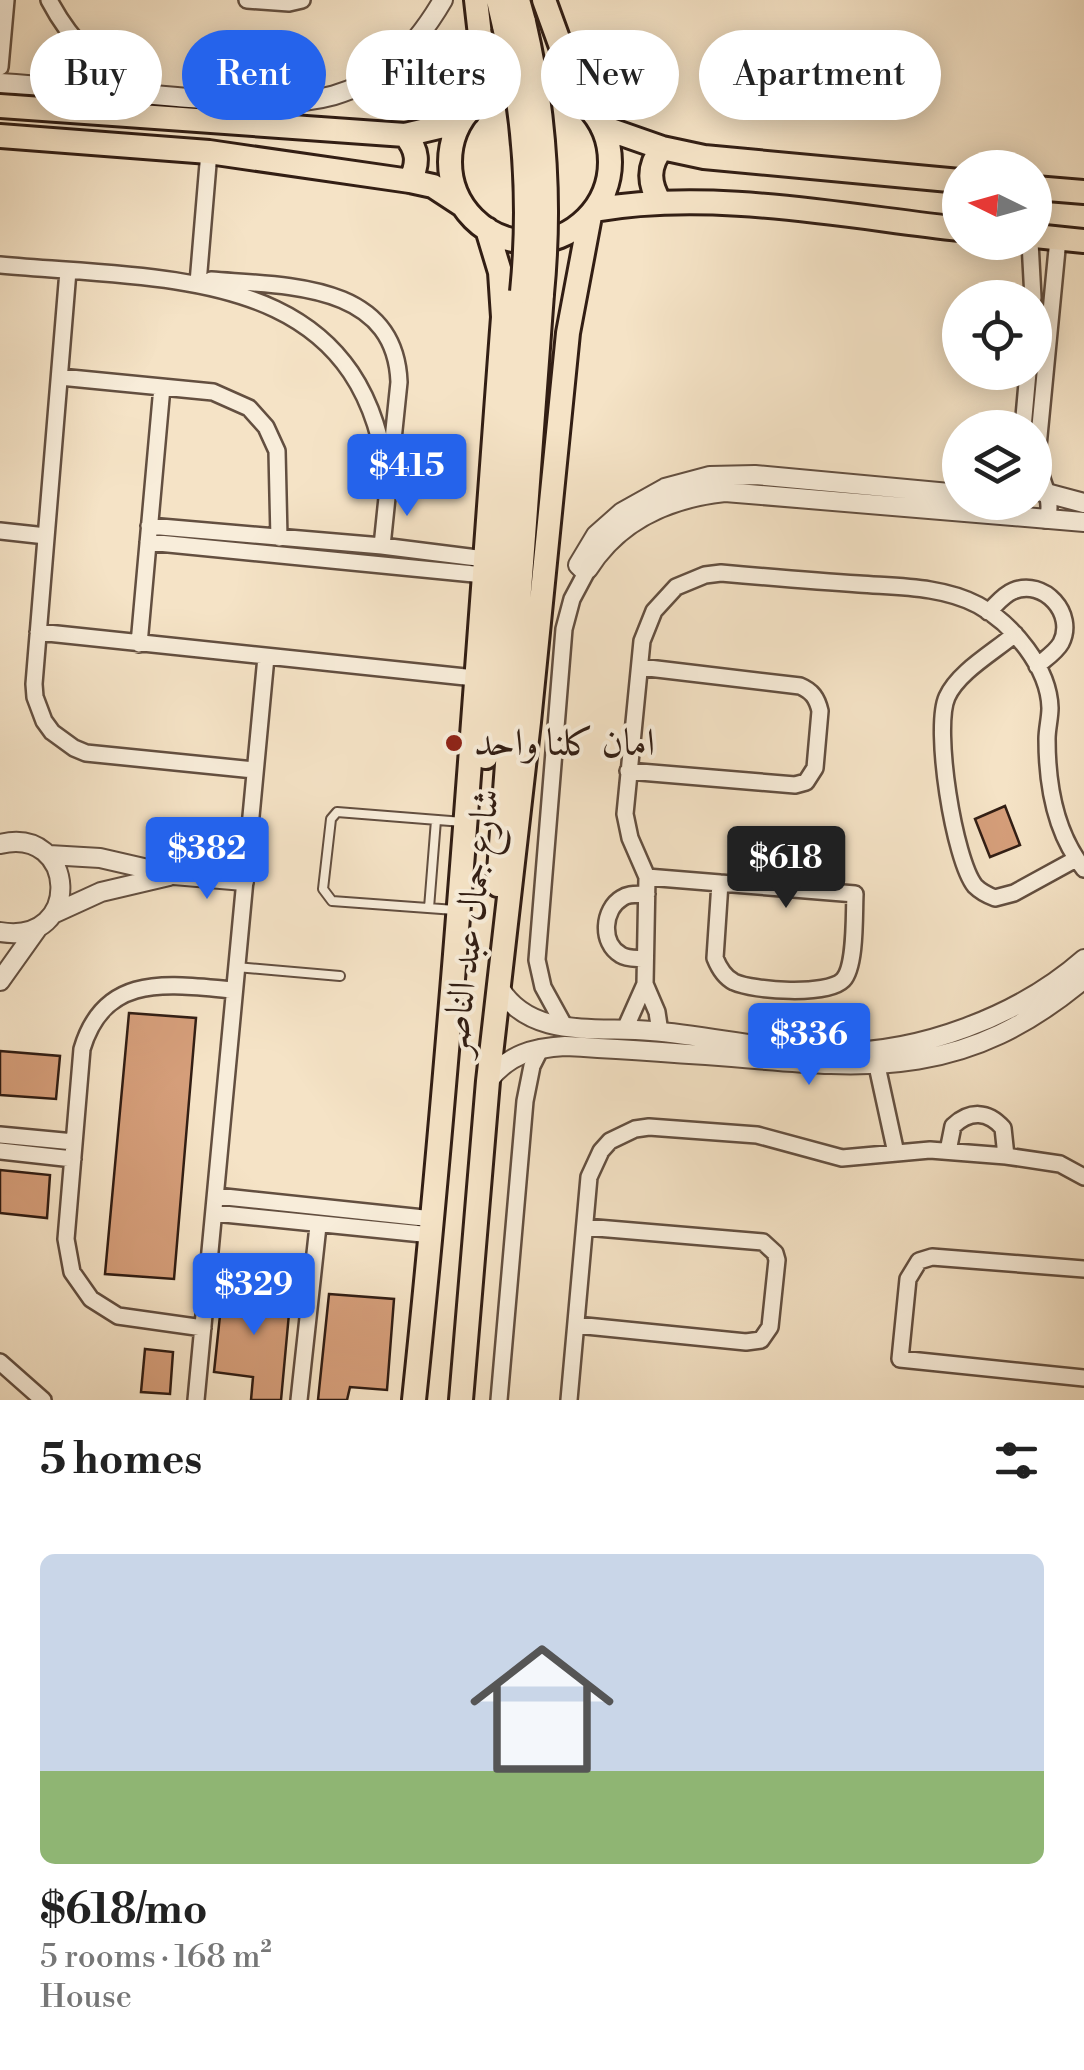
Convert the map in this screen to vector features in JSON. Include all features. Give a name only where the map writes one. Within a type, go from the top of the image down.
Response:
[{"type":"main road","points":[[476,0],[480,30]]},
{"type":"main road","points":[[468,823],[482,783],[487,750],[522,292],[546,172],[538,96],[515,16],[498,0]]},
{"type":"main road","points":[[480,26],[501,36],[517,36],[538,24],[545,5]]},
{"type":"main road","points":[[545,5],[554,30]]},
{"type":"main road","points":[[0,106],[182,110]]},
{"type":"main road","points":[[281,120],[405,135],[453,120]]},
{"type":"main road","points":[[463,120],[450,159],[463,206]]},
{"type":"main road","points":[[592,213],[608,178],[610,161],[602,127],[596,120]]},
{"type":"main road","points":[[602,127],[662,148],[725,160],[942,179]]},
{"type":"main road","points":[[405,135],[417,157],[410,181]]},
{"type":"main road","points":[[0,136],[209,152],[410,181],[444,191],[487,230],[501,237],[533,242],[564,234],[592,213],[660,202],[705,202],[942,226]]},
{"type":"main road","points":[[660,202],[651,175],[662,148]]},
{"type":"main road","points":[[1052,189],[1084,192]]},
{"type":"main road","name":"شارع جمال عبد الناصر","points":[[460,1400],[488,1081],[574,292],[592,213]]},
{"type":"main road","name":"شارع جمال عبد الناصر","points":[[414,1400],[468,823],[475,678],[503,317],[522,292],[487,230]]},
{"type":"main road","points":[[1052,238],[1084,241]]},
{"type":"main road","points":[[505,932],[498,904],[498,851],[520,280],[557,282],[574,292]]},
{"type":"street","points":[[0,67],[6,0]]},
{"type":"street","points":[[49,0],[69,30]]},
{"type":"street","points":[[246,0],[302,0]]},
{"type":"street","points":[[326,98],[349,91],[388,69],[407,52],[443,0]]},
{"type":"street","points":[[0,83],[30,85]]},
{"type":"street","points":[[198,283],[209,152]]},
{"type":"street","points":[[1040,410],[1046,260]]},
{"type":"street","points":[[0,265],[198,283],[288,314],[318,334],[362,388],[376,420],[388,488]]},
{"type":"street","points":[[68,272],[35,697],[44,721],[62,741],[86,753],[254,770]]},
{"type":"street","points":[[198,283],[212,280],[319,292],[352,304],[378,322],[392,344],[398,369],[382,546]]},
{"type":"street","points":[[60,377],[226,395],[249,408],[266,427],[280,464],[279,538]]},
{"type":"street","points":[[138,644],[162,387]]},
{"type":"street","points":[[588,569],[580,569],[578,560],[608,524],[665,488],[698,478],[756,476],[942,492]]},
{"type":"street","points":[[565,1036],[542,988],[537,960],[564,629],[572,599],[601,550],[654,509],[701,495],[725,492],[942,506]]},
{"type":"street","points":[[1052,496],[1084,503]]},
{"type":"street","points":[[1046,520],[1084,522]]},
{"type":"street","points":[[0,532],[46,536]]},
{"type":"street","points":[[149,534],[484,567]]},
{"type":"street","points":[[149,534],[382,546],[484,567]]},
{"type":"street","points":[[659,1041],[657,1012],[645,984],[647,886],[627,827],[624,800],[642,640],[654,610],[676,588],[721,573],[922,589],[950,595],[988,612],[1015,634],[1037,666],[1050,702],[1048,770],[1054,804],[1080,864],[995,898],[973,884],[954,828],[944,761],[943,711],[946,699],[961,680],[1015,634]]},
{"type":"street","points":[[988,612],[1008,593],[1019,589],[1041,591],[1050,597],[1063,615],[1063,638],[1059,648],[1037,666]]},
{"type":"street","points":[[38,632],[475,678]]},
{"type":"street","points":[[196,1400],[266,658]]},
{"type":"street","points":[[628,771],[795,785],[806,782],[816,768],[820,711],[808,690],[640,667]]},
{"type":"street","points":[[4,838],[39,847],[49,855],[60,873],[62,893],[55,912]]},
{"type":"street","points":[[49,855],[113,860],[174,875],[244,881]]},
{"type":"street","points":[[0,981],[37,929],[55,912],[101,892],[174,875]]},
{"type":"street","points":[[645,959],[623,957],[609,941],[607,920],[618,901],[647,886],[720,883],[856,894],[848,972],[833,987],[822,990],[745,985],[725,976],[715,958],[720,883]]},
{"type":"street","points":[[0,932],[19,934],[37,929]]},
{"type":"street","points":[[837,1060],[972,1024],[1035,994],[1084,959]]},
{"type":"street","points":[[499,987],[525,1016],[565,1036],[659,1041],[876,1066],[977,1044],[1037,1015],[1084,979]]},
{"type":"street","points":[[203,1328],[128,1319],[100,1306],[84,1292],[72,1272],[66,1250],[82,1049],[95,1020],[126,992],[157,984],[234,990]]},
{"type":"street","points":[[625,1029],[645,984]]},
{"type":"street","points":[[488,1081],[516,1055],[565,1036],[625,1029],[659,1041]]},
{"type":"street","points":[[499,1400],[525,1102],[540,1048]]},
{"type":"street","points":[[876,1066],[896,1154]]},
{"type":"street","points":[[948,1150],[953,1126],[969,1115],[979,1114],[1003,1128],[1006,1156]]},
{"type":"street","points":[[569,1400],[594,1164],[610,1142],[635,1129],[749,1134],[842,1158],[948,1150],[1006,1156],[1060,1164],[1084,1177]]},
{"type":"street","points":[[0,1135],[74,1150]]},
{"type":"street","points":[[0,1151],[74,1150]]},
{"type":"street","points":[[215,1204],[432,1227]]},
{"type":"street","points":[[215,1204],[318,1226],[432,1227]]},
{"type":"street","points":[[299,1400],[318,1226]]},
{"type":"street","points":[[576,1325],[746,1342],[761,1340],[770,1327],[777,1260],[776,1252],[763,1242],[585,1227]]},
{"type":"street","points":[[1084,1269],[932,1258],[918,1261],[908,1278],[900,1359],[1084,1378]]},
{"type":"street","points":[[4,1368],[29,1395],[43,1400]]},
{"type":"lane","points":[[459,910],[332,900],[323,889],[331,819],[338,812],[468,823]]},
{"type":"lane","points":[[429,908],[436,820]]},
{"type":"lane","points":[[236,966],[340,976]]},
{"type":"building","points":[[1005,806],[1020,845],[990,857],[975,819]]},
{"type":"building","points":[[129,1013],[196,1018],[174,1279],[105,1274]]},
{"type":"building","points":[[0,1051],[60,1056],[56,1099],[0,1095]]},
{"type":"building","points":[[0,1170],[50,1175],[47,1218],[0,1213]]},
{"type":"building","points":[[223,1287],[291,1292],[281,1400],[251,1400],[253,1377],[214,1372]]},
{"type":"building","points":[[329,1294],[394,1299],[387,1390],[350,1387],[347,1400],[318,1400]]},
{"type":"building","points":[[145,1349],[173,1352],[170,1394],[141,1392]]},
{"type":"place","name":"امان كلنا واحد","points":[[454,743]]}]
